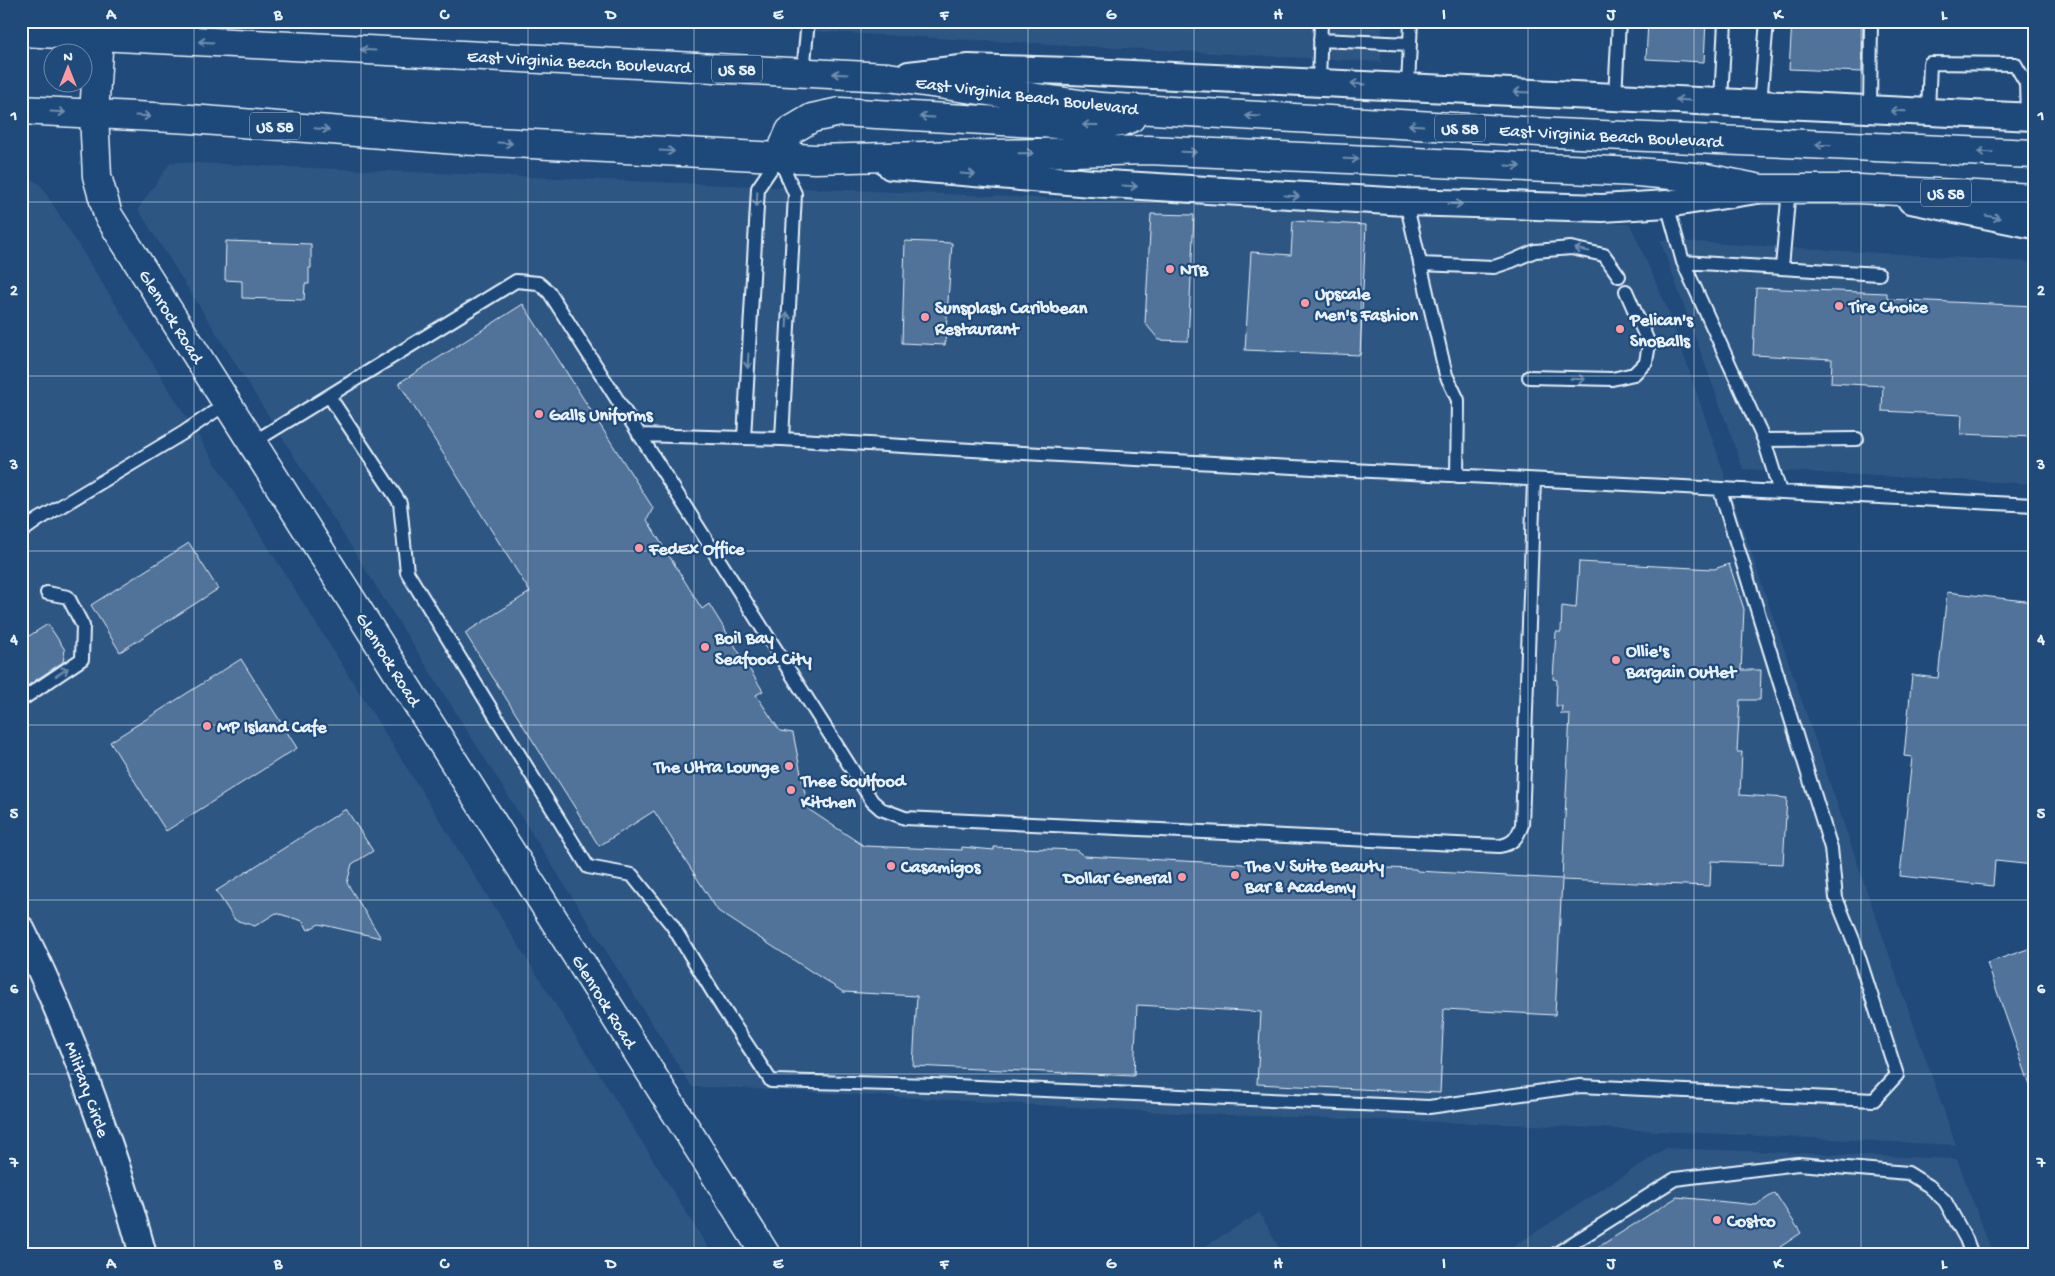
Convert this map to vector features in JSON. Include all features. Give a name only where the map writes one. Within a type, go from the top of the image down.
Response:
[{"type":"main road","name":"East Virginia Beach Boulevard","points":[[21,32],[99,29],[888,77],[1101,107],[1556,133],[2034,154]]},
{"type":"main road","name":"Glenrock Road","points":[[99,29],[94,114],[97,176],[108,215],[766,1255]]},
{"type":"main road","name":"East Virginia Beach Boulevard","points":[[21,110],[191,119],[456,140],[815,159],[1148,150],[1636,172],[1706,178],[1761,189],[1859,189],[2034,198]]},
{"type":"main road","points":[[779,157],[790,130],[812,118],[840,112],[1092,126],[1121,122],[1153,110]]},
{"type":"street","points":[[888,77],[969,68],[1408,86],[1870,110],[2030,116]]},
{"type":"street","points":[[815,159],[1082,182],[1406,202],[1602,208],[1667,204],[1761,189]]},
{"type":"street","points":[[1859,189],[2034,225]]},
{"type":"street","name":"Military Circle","points":[[21,929],[41,968],[86,1080],[119,1176],[143,1255]]},
{"type":"lane","points":[[803,72],[808,21]]},
{"type":"lane","points":[[1318,82],[1321,21]]},
{"type":"lane","points":[[1408,86],[1411,21]]},
{"type":"lane","points":[[1615,97],[1619,21]]},
{"type":"lane","points":[[1721,102],[1725,21]]},
{"type":"lane","points":[[1760,104],[1767,21]]},
{"type":"lane","points":[[1870,110],[1871,21]]},
{"type":"lane","points":[[1320,40],[1410,44]]},
{"type":"lane","points":[[1928,112],[1930,63],[2015,64],[2026,83],[2030,116]]},
{"type":"lane","points":[[744,438],[758,188],[779,157]]},
{"type":"lane","points":[[779,157],[795,194],[782,439]]},
{"type":"lane","points":[[1782,267],[1789,189]]},
{"type":"lane","points":[[1406,202],[1446,375],[1458,400],[1457,476]]},
{"type":"lane","points":[[1667,204],[1683,262],[1764,440],[1780,492]]},
{"type":"lane","points":[[1420,264],[1494,267],[1535,250],[1571,248],[1604,254],[1619,276]]},
{"type":"lane","points":[[1683,262],[1879,274]]},
{"type":"lane","points":[[252,443],[516,281],[538,283],[549,292],[872,801],[881,809],[906,818],[1499,846],[1510,844],[1518,836],[1522,825],[1534,480]]},
{"type":"lane","points":[[1529,377],[1612,380],[1634,374],[1646,362],[1650,344],[1626,291]]},
{"type":"lane","points":[[329,396],[400,503],[407,572],[588,867],[632,875],[672,925],[722,1007],[771,1080],[1429,1107],[1580,1086],[1874,1100],[1897,1075],[1854,942],[1836,898],[1831,848],[1720,490]]},
{"type":"lane","points":[[21,532],[183,433],[227,403]]},
{"type":"lane","points":[[639,435],[782,439],[910,448],[2034,505]]},
{"type":"lane","points":[[1764,440],[1857,438]]},
{"type":"lane","points":[[21,700],[82,659],[83,626],[68,598],[47,594]]},
{"type":"lane","points":[[1554,1255],[1675,1179],[1798,1164],[1908,1173],[1929,1186],[1945,1201],[1966,1239],[1972,1255]]},
{"type":"shaded area","points":[[624,21],[1382,21],[1381,62]]},
{"type":"shaded area","points":[[171,162],[1380,212],[1444,218],[1630,224],[1669,312],[1864,883],[1956,1145],[1532,1125],[1198,1114],[692,1087],[138,209]]},
{"type":"shaded area","points":[[21,174],[40,184],[713,1255],[21,1255]]},
{"type":"shaded area","points":[[1660,240],[2034,262],[2034,484],[1743,469]]},
{"type":"shaded area","points":[[1666,1148],[1957,1159],[1993,1255],[1500,1255]]},
{"type":"shaded area","points":[[1259,1213],[1283,1255],[1191,1255]]},
{"type":"building","points":[[1648,21],[1706,21],[1704,62],[1646,59]]},
{"type":"building","points":[[1792,21],[1863,21],[1862,72],[1789,69]]},
{"type":"building","name":"NTB","points":[[1151,214],[1194,215],[1188,341],[1159,340],[1145,323]]},
{"type":"building","name":"Upscale Men's Fashion","points":[[1293,221],[1366,225],[1360,355],[1245,350],[1251,252],[1291,255]]},
{"type":"building","points":[[226,241],[311,244],[309,284],[305,284],[304,300],[242,298],[242,281],[225,280]]},
{"type":"building","name":"Sunsplash Caribbean Restaurant","points":[[905,241],[952,243],[945,345],[902,343]]},
{"type":"building","points":[[1756,288],[1887,293],[1887,299],[2034,306],[2034,437],[1961,434],[1962,415],[1882,411],[1883,386],[1831,383],[1832,359],[1753,355]]},
{"type":"building","points":[[523,304],[653,508],[647,520],[702,609],[709,604],[763,691],[756,695],[780,731],[793,733],[808,809],[864,846],[962,850],[962,847],[994,850],[994,847],[1076,850],[1084,856],[1302,867],[1303,864],[1335,866],[1335,863],[1386,866],[1386,868],[1416,869],[1417,871],[1562,879],[1570,714],[1561,714],[1562,706],[1556,706],[1557,680],[1553,679],[1556,632],[1561,632],[1562,606],[1576,608],[1579,562],[1714,569],[1729,564],[1744,609],[1741,670],[1761,670],[1760,700],[1740,700],[1737,752],[1742,752],[1740,795],[1787,798],[1783,864],[1711,861],[1710,886],[1562,880],[1555,1015],[1444,1009],[1440,1093],[1257,1084],[1261,1012],[1137,1005],[1134,1076],[913,1066],[917,996],[843,992],[718,911],[654,811],[599,846],[465,633],[530,592],[399,383]]},
{"type":"building","points":[[189,543],[218,589],[120,652],[91,605]]},
{"type":"building","points":[[1947,592],[2034,602],[2034,865],[1995,861],[1993,886],[1900,876],[1912,757],[1904,756],[1912,675],[1938,678]]},
{"type":"building","points":[[48,624],[65,650],[63,662],[21,690],[21,641]]},
{"type":"building","points":[[241,659],[297,748],[166,831],[110,742]]},
{"type":"building","points":[[346,809],[373,851],[352,864],[347,883],[381,938],[319,924],[308,930],[303,921],[276,913],[255,926],[235,920],[216,891]]},
{"type":"building","points":[[2034,947],[2034,1087],[2031,1088],[1987,963]]},
{"type":"building","name":"Costco","points":[[1775,1193],[1801,1233],[1780,1247],[1785,1255],[1586,1255],[1677,1197],[1756,1205]]},
{"type":"place","name":"NTB","points":[[1170,269]]},
{"type":"place","name":"Upscale Men's Fashion","points":[[1305,303]]},
{"type":"place","name":"Tire Choice","points":[[1839,306]]},
{"type":"place","name":"Sunsplash Caribbean Restaurant","points":[[925,317]]},
{"type":"place","name":"Pelican's SnoBalls","points":[[1620,329]]},
{"type":"place","name":"Galls Uniforms","points":[[539,414]]},
{"type":"place","name":"FedEx Office","points":[[639,548]]},
{"type":"place","name":"Boil Bay Seafood City","points":[[705,647]]},
{"type":"place","name":"Ollie's Bargain Outlet","points":[[1616,660]]},
{"type":"place","name":"MP Island Cafe","points":[[207,726]]},
{"type":"place","name":"The Ultra Lounge","points":[[789,766]]},
{"type":"place","name":"Thee Soulfood Kitchen","points":[[791,790]]},
{"type":"place","name":"Casamigos","points":[[891,866]]},
{"type":"place","name":"The V Suite Beauty Bar & Academy","points":[[1235,875]]},
{"type":"place","name":"Dollar General","points":[[1182,877]]},
{"type":"place","name":"Costco","points":[[1717,1220]]}]
